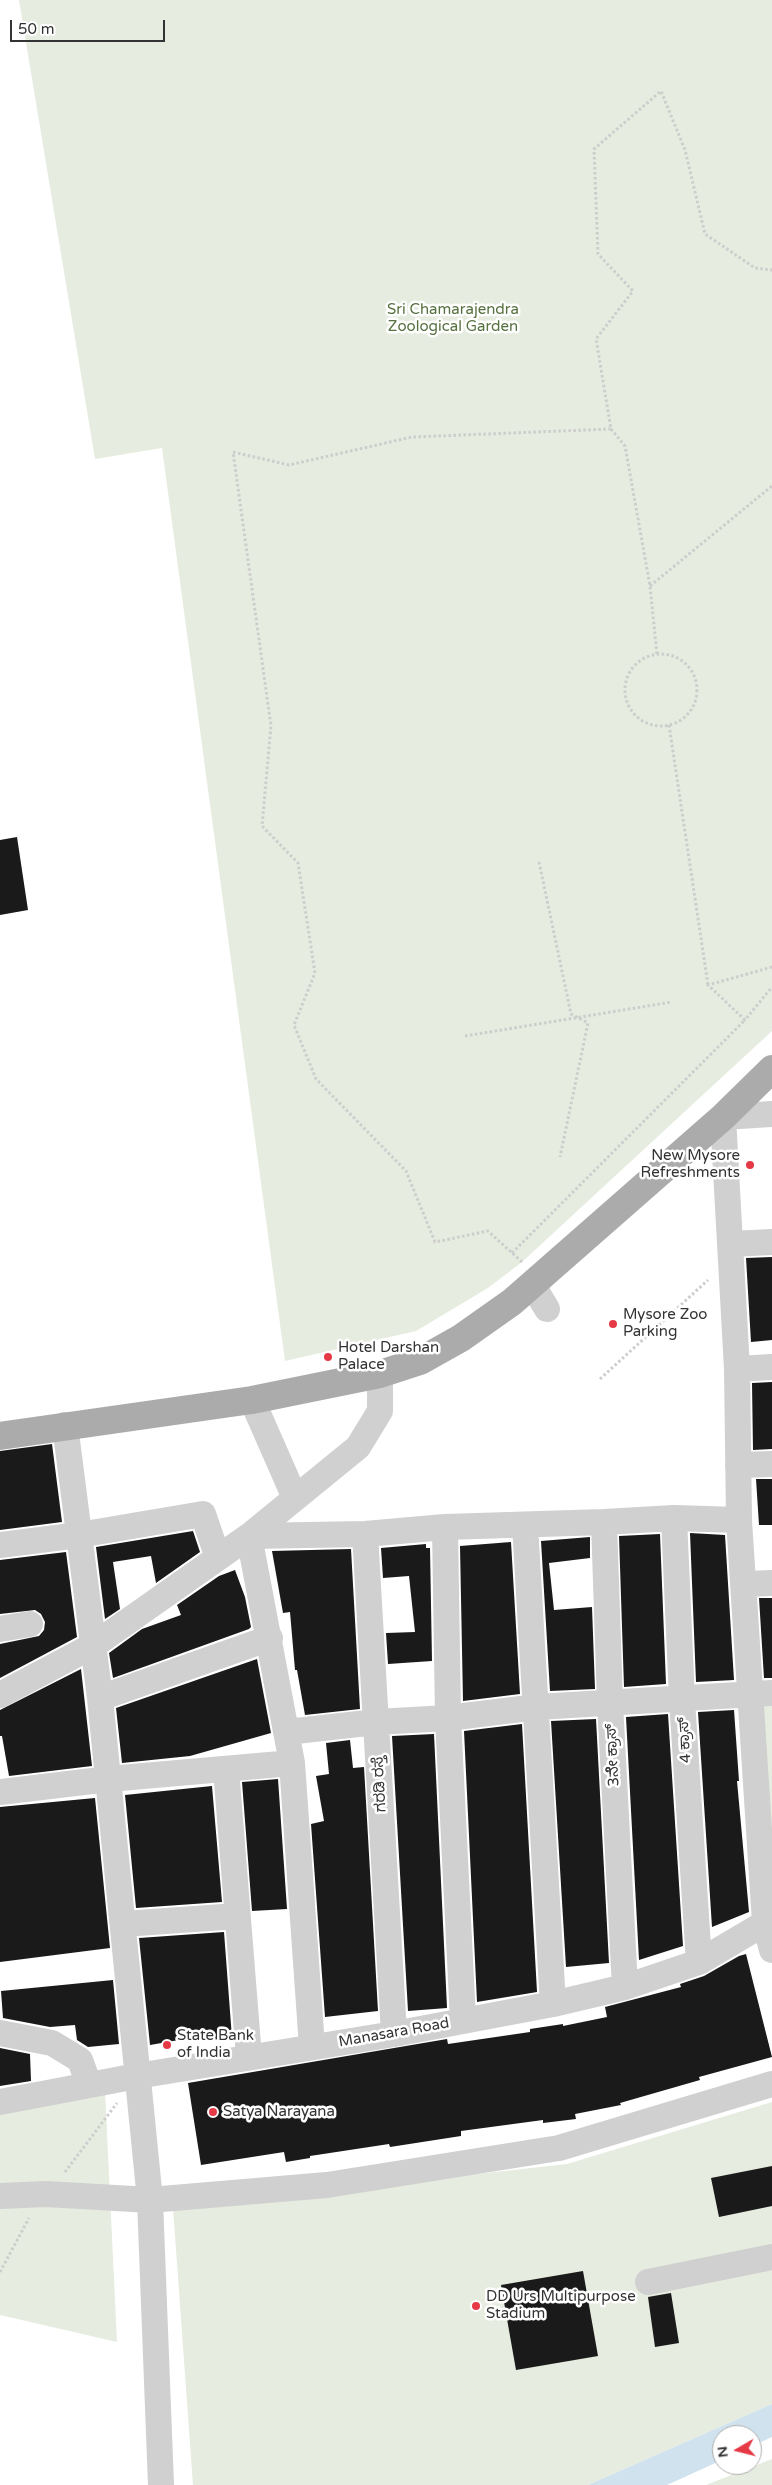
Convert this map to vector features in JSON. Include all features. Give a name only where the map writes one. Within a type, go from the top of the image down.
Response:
[{"type":"main road","points":[[0,1436],[64,1425],[252,1400],[380,1374],[420,1361],[461,1338],[512,1302],[724,1117],[772,1069]]},
{"type":"street","points":[[772,1114],[724,1117],[737,1369],[739,1520],[745,1584],[761,1694],[769,1920],[772,1950]]},
{"type":"street","points":[[731,1244],[772,1242]]},
{"type":"street","points":[[535,1282],[547,1309]]},
{"type":"street","points":[[737,1369],[772,1367]]},
{"type":"street","points":[[0,1695],[94,1645],[249,1536],[358,1447],[380,1411],[380,1374]]},
{"type":"street","points":[[252,1400],[295,1498]]},
{"type":"street","points":[[64,1425],[94,1645],[109,1778],[150,2200],[161,2485]]},
{"type":"street","points":[[738,1465],[772,1464]]},
{"type":"street","points":[[0,1545],[79,1535],[203,1514],[218,1558]]},
{"type":"street","points":[[249,1536],[365,1534],[445,1527],[674,1518],[739,1520]]},
{"type":"street","name":"4 ಕ್ರಾಸ್","points":[[674,1518],[682,1700],[699,1962]]},
{"type":"street","name":"3ನೆೇ ಕ್ರಾಸ್","points":[[604,1522],[610,1703],[625,1987]]},
{"type":"street","points":[[525,1525],[553,2004]]},
{"type":"street","points":[[445,1527],[448,1718],[463,2020]]},
{"type":"street","name":"ಗರಡಿ ರಸ್ತೆ","points":[[365,1534],[394,2034]]},
{"type":"street","points":[[249,1536],[270,1638],[292,1763],[312,2047]]},
{"type":"street","points":[[745,1584],[772,1583]]},
{"type":"street","points":[[0,1629],[30,1624]]},
{"type":"street","points":[[100,1698],[270,1638]]},
{"type":"street","points":[[287,1732],[376,1722],[448,1718],[537,1707],[761,1694]]},
{"type":"street","points":[[0,1792],[109,1778],[292,1763]]},
{"type":"street","points":[[226,1769],[249,2057]]},
{"type":"street","points":[[123,1924],[237,1916]]},
{"type":"street","name":"Manasara Road","points":[[0,2102],[137,2076],[394,2034],[553,2004],[625,1987],[699,1962],[769,1920]]},
{"type":"street","points":[[0,2032],[52,2043],[80,2060],[89,2085]]},
{"type":"street","points":[[0,2196],[46,2194],[150,2200],[327,2185],[559,2148],[772,2084]]},
{"type":"street","points":[[648,2282],[772,2257]]},
{"type":"path","points":[[657,655],[650,586],[625,446],[611,429],[596,339],[632,291],[598,254],[594,148],[661,91],[685,150],[705,234],[755,268],[772,270]]},
{"type":"path","points":[[535,1282],[512,1253],[488,1231],[435,1242],[406,1171],[316,1078],[294,1025],[315,972],[298,863],[262,826],[270,726],[233,452],[289,465],[412,437],[611,429]]},
{"type":"path","points":[[650,586],[772,486]]},
{"type":"path","points":[[657,655],[669,656],[680,660],[695,679],[697,691],[695,702],[689,713],[680,721],[669,725],[658,726],[636,717],[626,696],[629,674],[636,664],[646,658],[657,655]]},
{"type":"path","points":[[669,725],[708,984],[745,1020]]},
{"type":"path","points":[[539,862],[571,1014],[588,1023],[560,1156]]},
{"type":"path","points":[[708,984],[772,967]]},
{"type":"path","points":[[512,1253],[745,1020],[772,987]]},
{"type":"path","points":[[465,1036],[672,1002]]},
{"type":"path","points":[[600,1379],[712,1276],[732,1272]]},
{"type":"green space","name":"Sri Chamarajendra Zoological Garden","points":[[19,0],[772,0],[772,1031],[522,1262],[488,1288],[416,1331],[285,1361],[162,448],[95,459]]},
{"type":"green space","points":[[759,1700],[772,1700],[772,1888]]},
{"type":"green space","points":[[105,2091],[117,2342],[0,2315],[0,2115]]},
{"type":"green space","name":"DD Urs Multipurpose Stadium","points":[[772,2102],[772,2404],[724,2425],[712,2425],[712,2430],[588,2485],[193,2485],[173,2208],[567,2164]]},
{"type":"green space","points":[[772,2459],[772,2485],[706,2485],[731,2475],[762,2475],[762,2463]]},
{"type":"water","points":[[772,2404],[772,2437],[762,2442],[762,2425],[724,2425]]},
{"type":"water","points":[[712,2430],[712,2465],[667,2485],[588,2485]]},
{"type":"building","points":[[17,837],[28,910],[0,915],[0,840]]},
{"type":"building","points":[[772,1257],[772,1340],[751,1342],[746,1258]]},
{"type":"building","points":[[772,1382],[772,1449],[753,1450],[752,1383]]},
{"type":"building","points":[[52,1444],[62,1522],[0,1530],[0,1451]]},
{"type":"building","points":[[756,1479],[772,1479],[772,1525],[759,1525]]},
{"type":"building","points":[[193,1531],[200,1552],[156,1583],[151,1556],[113,1562],[120,1609],[105,1619],[96,1547]]},
{"type":"building","points":[[690,1533],[725,1535],[734,1680],[696,1682]]},
{"type":"building","points":[[660,1534],[666,1684],[624,1687],[619,1536]]},
{"type":"building","points":[[590,1537],[590,1558],[549,1563],[554,1610],[592,1607],[595,1689],[550,1691],[541,1541]]},
{"type":"building","points":[[511,1542],[520,1694],[463,1701],[460,1546]]},
{"type":"building","points":[[426,1544],[426,1548],[430,1548],[432,1661],[388,1664],[386,1633],[415,1632],[409,1576],[383,1578],[381,1548]]},
{"type":"building","points":[[351,1549],[360,1709],[305,1715],[297,1670],[295,1670],[290,1612],[283,1613],[272,1551]]},
{"type":"building","points":[[66,1552],[77,1637],[0,1678],[0,1644],[39,1636],[44,1630],[45,1622],[41,1614],[35,1610],[0,1614],[0,1560]]},
{"type":"building","points":[[235,1570],[245,1597],[251,1627],[249,1629],[113,1678],[109,1653],[142,1629],[181,1615],[177,1605],[219,1576]]},
{"type":"building","points":[[759,1598],[772,1598],[772,1678],[764,1678]]},
{"type":"building","points":[[257,1659],[271,1733],[190,1756],[122,1763],[116,1708]]},
{"type":"building","points":[[81,1669],[92,1766],[9,1776],[2,1736],[0,1736],[0,1710]]},
{"type":"building","points":[[734,1710],[739,1781],[737,1781],[749,1912],[712,1927],[698,1712]]},
{"type":"building","points":[[668,1714],[683,1946],[639,1960],[626,1717]]},
{"type":"building","points":[[596,1719],[609,1963],[566,1967],[551,1721]]},
{"type":"building","points":[[522,1724],[537,1992],[477,2002],[464,1731]]},
{"type":"building","points":[[434,1734],[447,2008],[408,2011],[392,1736]]},
{"type":"building","points":[[350,1740],[353,1768],[364,1767],[378,2011],[325,2017],[311,1824],[324,1821],[316,1776],[329,1774],[326,1743]]},
{"type":"building","points":[[278,1779],[287,1909],[252,1911],[242,1782]]},
{"type":"building","points":[[212,1786],[222,1902],[136,1908],[125,1795]]},
{"type":"building","points":[[95,1798],[110,1948],[0,1962],[0,1807]]},
{"type":"building","points":[[224,1932],[232,2038],[209,2040],[208,2035],[150,2045],[139,1938]]},
{"type":"building","points":[[746,1954],[772,2057],[699,2077],[700,2080],[620,2103],[621,2105],[575,2114],[576,2119],[543,2123],[543,2120],[461,2131],[461,2136],[390,2147],[389,2144],[310,2156],[310,2158],[286,2162],[284,2152],[201,2165],[188,2083],[447,2039],[448,2044],[530,2032],[530,2029],[563,2024],[563,2026],[607,2017],[605,2007],[681,1987],[680,1984],[704,1976]]},
{"type":"building","points":[[113,1980],[119,2044],[88,2047],[77,2040],[75,2025],[50,2027],[3,2018],[1,1991]]},
{"type":"building","points":[[0,2048],[30,2054],[31,2081],[0,2086]]},
{"type":"building","points":[[772,2166],[772,2206],[719,2217],[711,2178]]},
{"type":"building","points":[[583,2271],[598,2356],[516,2370],[501,2285]]},
{"type":"building","points":[[671,2293],[679,2343],[655,2347],[648,2297]]},
{"type":"place","name":"New Mysore Refreshments","points":[[750,1165]]},
{"type":"place","name":"Mysore Zoo Parking","points":[[613,1324]]},
{"type":"place","name":"Hotel Darshan Palace","points":[[328,1357]]},
{"type":"place","name":"State Bank of India","points":[[167,2045]]},
{"type":"place","name":"Satya Narayana","points":[[213,2112]]},
{"type":"place","name":"DD Urs Multipurpose Stadium","points":[[476,2306]]}]
